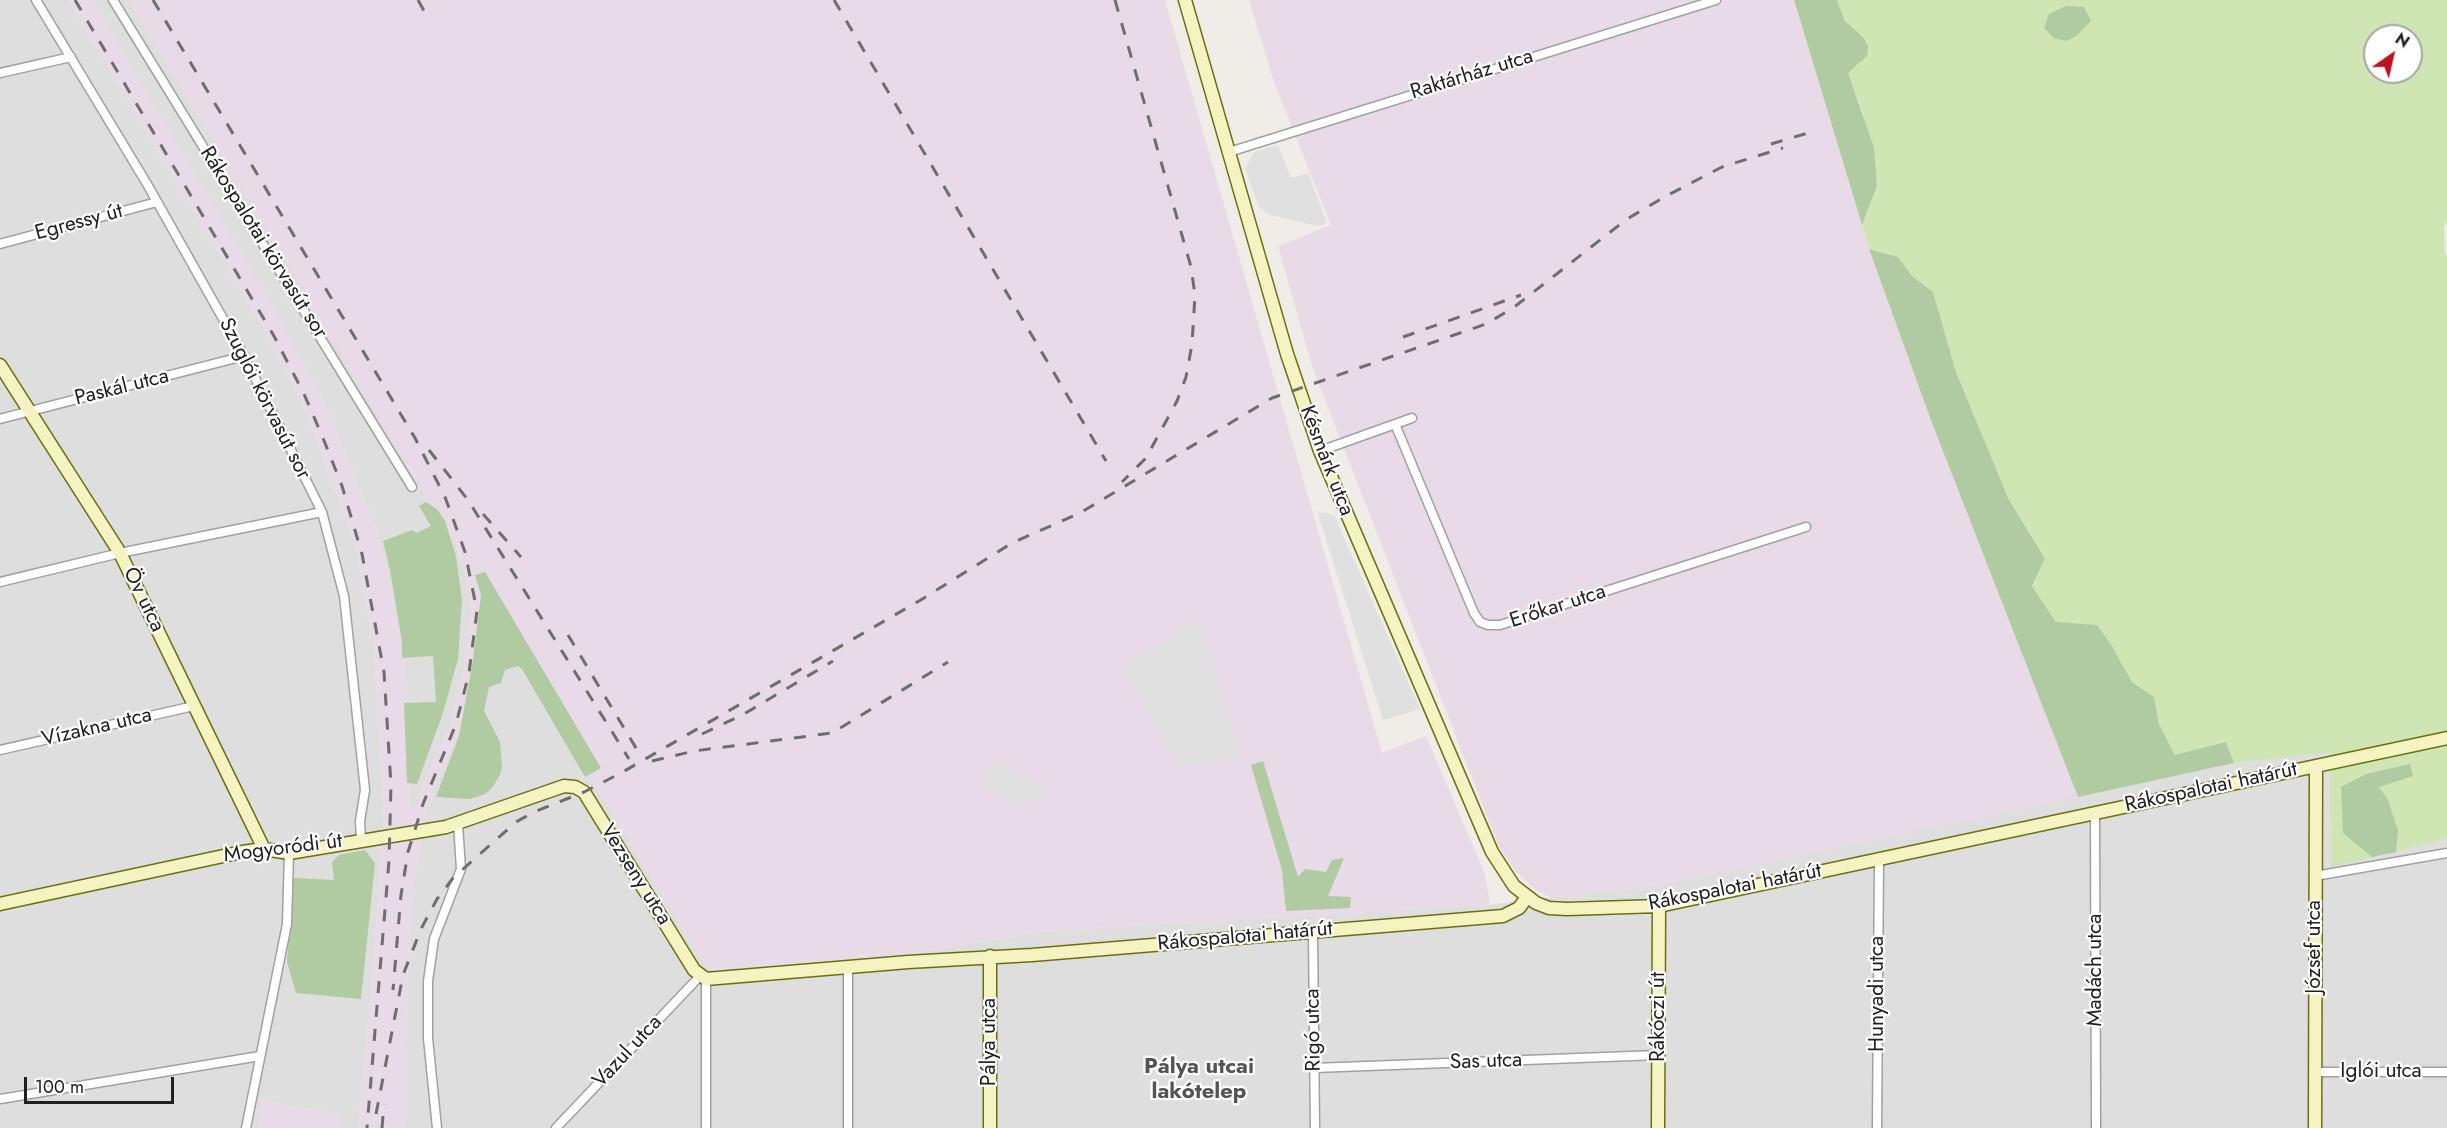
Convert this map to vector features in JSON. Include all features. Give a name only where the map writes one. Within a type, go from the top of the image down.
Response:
[{"type":"street","name":"Szuglói körvasút sor","points":[[36,0],[157,202],[244,356],[322,512],[344,596],[365,790],[360,821],[361,840]]},
{"type":"street","name":"Rákospalotai körvasút sor","points":[[113,0],[412,487]]},
{"type":"street","name":"Késmárk utca","points":[[1185,0],[1287,354],[1320,451],[1492,852],[1514,886],[1527,897]]},
{"type":"street","name":"Raktárház utca","points":[[1228,152],[1716,0]]},
{"type":"street","points":[[0,73],[71,57]]},
{"type":"street","name":"Egressy út","points":[[0,244],[157,202]]},
{"type":"street","name":"Paskál utca","points":[[0,418],[244,356]]},
{"type":"street","name":"Öv utca","points":[[0,365],[120,553],[264,849]]},
{"type":"street","points":[[1320,451],[1412,418]]},
{"type":"street","name":"Erőkar utca","points":[[1395,424],[1474,613],[1480,622],[1488,625],[1500,625],[1806,527]]},
{"type":"street","points":[[0,582],[120,553],[322,512]]},
{"type":"street","name":"Vízakna utca","points":[[0,750],[194,706]]},
{"type":"street","name":"Rákospalotai határút","points":[[703,977],[990,956],[1032,955],[1503,916],[1520,908],[1527,897],[1549,908],[1659,906],[2447,738]]},
{"type":"street","name":"József utca","points":[[2315,1128],[2316,766]]},
{"type":"street","name":"Mogyoródi út","points":[[0,904],[219,856],[264,849],[289,853],[458,824],[564,786]]},
{"type":"street","name":"Vezseny utca","points":[[564,786],[575,787],[584,792],[694,970],[703,977]]},
{"type":"street","name":"Madách utca","points":[[2095,813],[2096,1128]]},
{"type":"street","points":[[437,1128],[428,1038],[428,981],[434,939],[461,869],[458,824]]},
{"type":"street","points":[[246,1128],[287,924],[289,853]]},
{"type":"street","points":[[2315,876],[2447,853]]},
{"type":"street","name":"Hunyadi utca","points":[[1877,1128],[1879,859]]},
{"type":"street","name":"Rákóczi út","points":[[1658,1128],[1659,906]]},
{"type":"street","name":"Rigó utca","points":[[1313,932],[1315,1128]]},
{"type":"street","name":"Pálya utca","points":[[990,956],[990,1128]]},
{"type":"street","points":[[848,967],[848,1128]]},
{"type":"street","points":[[703,977],[706,1128]]},
{"type":"street","name":"Vazul utca","points":[[556,1128],[703,977]]},
{"type":"street","name":"Sas utca","points":[[1314,1068],[1658,1055]]},
{"type":"street","points":[[0,1099],[260,1056]]},
{"type":"street","name":"Iglói utca","points":[[2315,1072],[2447,1072]]},
{"type":"shaded area","points":[[0,0],[69,0],[263,327],[293,384],[310,421],[357,551],[374,645],[384,815],[372,986],[358,1128],[339,1128],[340,1115],[263,1101],[257,1128],[0,1128]]},
{"type":"shaded area","points":[[69,0],[92,0],[274,307],[319,392],[375,525],[404,642],[410,808],[415,808],[452,722],[464,671],[472,609],[460,554],[129,0],[1165,0],[1382,753],[1426,736],[1484,872],[1490,901],[1487,905],[1043,931],[909,954],[709,970],[596,787],[478,587],[481,614],[474,675],[460,726],[427,809],[415,873],[408,955],[406,1128],[358,1128],[372,986],[384,815],[374,645],[357,551],[310,421],[293,384],[263,327]]},
{"type":"shaded area","points":[[92,0],[129,0],[456,545],[467,578],[472,609],[464,671],[452,722],[428,774],[416,808],[410,808],[404,642],[375,525],[319,392]]},
{"type":"shaded area","points":[[1249,0],[1794,0],[1869,249],[1932,423],[2078,797],[1657,885],[1551,898],[1536,890],[1515,871],[1498,845],[1312,366],[1278,246],[1331,225],[1273,79]]},
{"type":"shaded area","points":[[1278,145],[1291,178],[1308,173],[1327,223],[1318,226],[1270,215],[1259,207],[1245,169],[1254,152]]},
{"type":"shaded area","points":[[1317,511],[1334,515],[1420,709],[1383,720]]},
{"type":"shaded area","points":[[478,585],[596,787],[709,970],[909,954],[1043,931],[1487,905],[1657,885],[2234,763],[2329,751],[2331,866],[2447,839],[2447,1128],[406,1128],[408,955],[415,873],[427,809],[460,726],[481,614]]},
{"type":"shaded area","points":[[1199,620],[1241,756],[1181,767],[1122,668]]},
{"type":"shaded area","points":[[996,758],[1047,792],[1040,803],[1029,796],[1021,808],[980,782]]},
{"type":"shaded area","points":[[262,1101],[341,1115],[339,1128],[257,1128]]},
{"type":"green space","points":[[1794,0],[1837,0],[1845,21],[1863,37],[1868,46],[1867,56],[1848,73],[1874,148],[1877,186],[1862,225]]},
{"type":"green space","points":[[1837,0],[2447,0],[2447,222],[2444,226],[2447,256],[2447,839],[2331,867],[2329,752],[2234,763],[2226,743],[2175,755],[2159,724],[2154,697],[2132,682],[2112,646],[2097,626],[2057,623],[2032,586],[2045,557],[2009,500],[1956,372],[1933,293],[1912,276],[1898,257],[1869,249],[1862,225],[1877,186],[1863,114],[1847,72],[1860,63],[1863,37],[1845,21]]},
{"type":"green space","points":[[2066,6],[2084,7],[2091,21],[2076,36],[2067,41],[2054,38],[2044,28],[2049,14]]},
{"type":"green space","points":[[1869,249],[1898,257],[1912,276],[1933,292],[1956,372],[2009,500],[2045,558],[2032,586],[2056,622],[2097,625],[2132,682],[2154,697],[2159,724],[2175,755],[2226,742],[2234,763],[2078,797],[1932,423]]},
{"type":"green space","points":[[426,502],[437,509],[445,521],[456,556],[462,600],[458,659],[442,716],[417,784],[407,783],[404,703],[436,702],[433,656],[402,658],[402,642],[383,541],[412,530],[417,533],[431,526],[419,506]]},
{"type":"green space","points":[[485,572],[601,768],[585,777],[522,669],[518,666],[505,670],[501,683],[489,687],[484,711],[500,742],[502,767],[492,788],[485,794],[470,799],[436,797],[459,736],[473,660],[481,595],[475,575]]},
{"type":"green space","points":[[1263,761],[1298,877],[1305,869],[1326,872],[1332,860],[1344,858],[1328,896],[1351,897],[1350,908],[1286,911],[1282,870],[1251,765]]},
{"type":"green space","points":[[2410,764],[2413,776],[2379,787],[2388,800],[2398,831],[2396,852],[2372,857],[2343,833],[2341,787],[2366,774]]},
{"type":"green space","points":[[365,850],[375,863],[361,999],[296,993],[287,962],[293,878],[334,880],[332,862],[339,855]]},
{"type":"railway","points":[[75,0],[274,336],[304,394],[323,438],[342,486],[362,554],[384,672],[391,785],[389,861],[367,1128]]},
{"type":"railway","points":[[153,0],[415,438],[445,497],[465,552],[477,611],[469,673],[456,724],[423,804],[408,852],[401,895],[393,990]]},
{"type":"railway","points":[[418,0],[424,11]]},
{"type":"railway","points":[[834,0],[1106,461]]},
{"type":"railway","points":[[1115,0],[1191,267],[1195,295],[1192,344],[1186,377],[1177,401],[1146,458],[1122,482]]},
{"type":"railway","points":[[1771,144],[1808,133]]},
{"type":"railway","points":[[376,1114],[403,975],[421,929],[437,899],[453,878],[516,822],[621,773],[919,601],[1012,543],[1080,513],[1272,398],[1486,324],[1513,308],[1627,219],[1722,167],[1783,148]]},
{"type":"railway","points":[[1403,337],[1521,295]]},
{"type":"railway","points":[[429,450],[468,500],[629,759]]},
{"type":"railway","points":[[483,514],[521,557]]},
{"type":"railway","points":[[568,635],[639,753]]},
{"type":"railway","points":[[702,734],[744,714],[833,661]]},
{"type":"railway","points":[[652,761],[694,751],[832,733],[948,662]]},
{"type":"railway","points":[[382,1128],[384,1104]]},
{"type":"district","name":"Pálya utcai lakótelep","points":[[1199,1080]]}]
